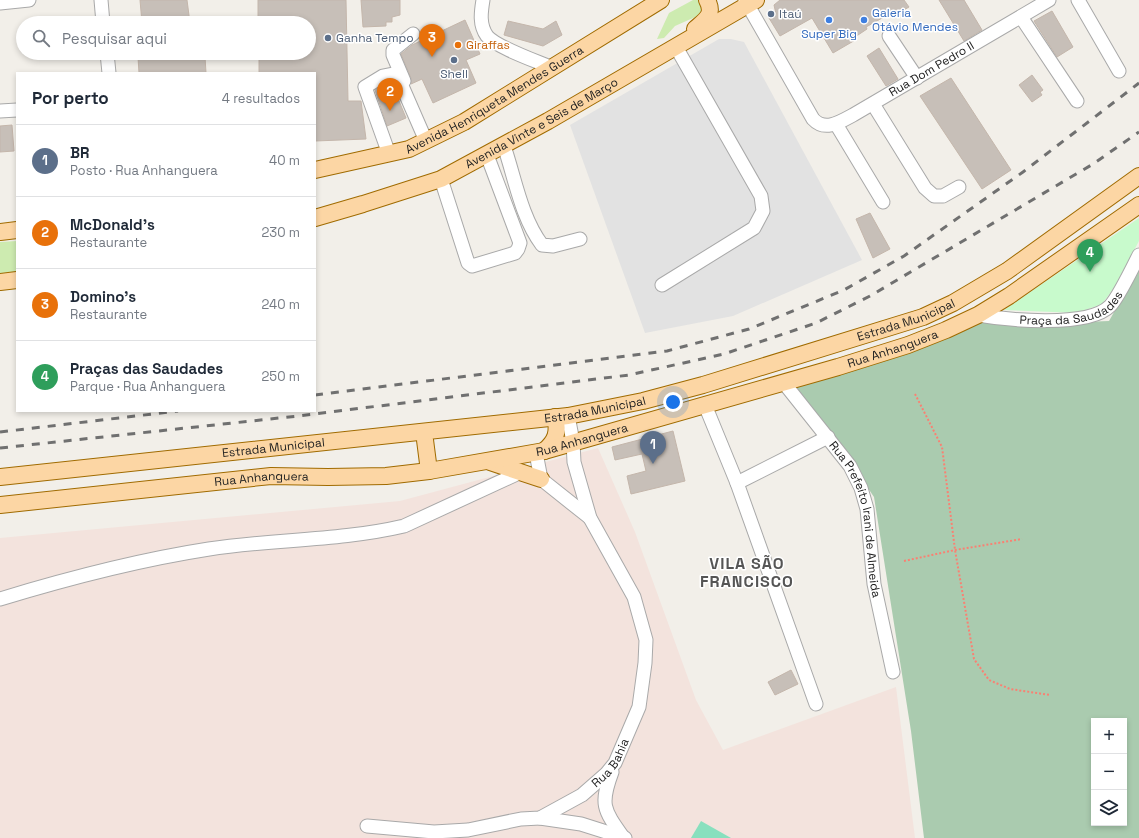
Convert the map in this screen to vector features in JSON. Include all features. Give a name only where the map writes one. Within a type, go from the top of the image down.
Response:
[{"type":"main road","name":"Avenida Henriqueta Mendes Guerra","points":[[316,170],[409,149],[464,122],[661,0]]},
{"type":"main road","points":[[676,47],[710,14],[711,10],[707,0]]},
{"type":"main road","name":"Avenida Vinte e Seis de Março","points":[[316,218],[441,179],[504,146],[676,47],[750,2]]},
{"type":"main road","name":"Estrada Municipal","points":[[0,477],[491,425],[562,416],[643,401],[703,385],[923,317],[953,303],[1007,271],[1139,176]]},
{"type":"main road","name":"Rua Anhanguera","points":[[0,505],[271,476],[386,476],[489,462],[540,452],[784,383],[908,345],[978,315],[1009,296],[1139,205]]},
{"type":"main road","points":[[0,232],[16,230]]},
{"type":"main road","points":[[0,282],[16,280]]},
{"type":"main road","points":[[540,452],[553,443],[562,416]]},
{"type":"main road","points":[[262,449],[293,453],[425,440],[471,433],[491,425]]},
{"type":"main road","points":[[425,440],[429,471]]},
{"type":"main road","points":[[489,462],[541,479]]},
{"type":"street","points":[[0,3],[28,0]]},
{"type":"street","points":[[101,0],[102,16]]},
{"type":"street","points":[[483,0],[481,20],[487,36],[497,43],[550,68]]},
{"type":"street","name":"Rua Dom Pedro II","points":[[836,124],[873,104],[1049,0]]},
{"type":"street","points":[[1078,0],[1119,71]]},
{"type":"street","points":[[750,2],[813,119],[818,124],[826,126],[836,124],[883,202]]},
{"type":"street","points":[[1021,16],[1077,101]]},
{"type":"street","points":[[413,34],[396,46],[393,50],[393,55],[429,139]]},
{"type":"street","points":[[889,36],[917,78]]},
{"type":"street","points":[[662,286],[754,228],[763,211],[761,196],[676,47]]},
{"type":"street","points":[[108,60],[109,72]]},
{"type":"street","points":[[389,154],[364,88],[383,76],[393,74],[400,79],[429,139]]},
{"type":"street","points":[[873,104],[929,192],[934,196],[943,196],[960,187]]},
{"type":"street","points":[[0,112],[16,110]]},
{"type":"street","points":[[504,146],[533,233],[542,245],[553,246],[580,240]]},
{"type":"street","points":[[441,179],[468,263],[472,266],[515,253],[520,243],[487,155]]},
{"type":"street","name":"Praça da Saudades","points":[[978,315],[1005,319],[1064,320],[1090,317],[1101,313],[1111,306],[1139,255]]},
{"type":"street","name":"Rua Prefeito Irani de Almeida","points":[[784,383],[850,466],[861,488],[867,509],[874,584],[893,672]]},
{"type":"street","points":[[705,405],[736,483],[816,704]]},
{"type":"street","points":[[562,416],[573,442],[574,462],[590,518]]},
{"type":"street","points":[[736,483],[828,437]]},
{"type":"street","points":[[540,452],[541,479],[561,493],[590,518]]},
{"type":"street","points":[[0,599],[70,578],[143,560],[209,548],[305,540],[386,530],[404,526],[521,472]]},
{"type":"street","name":"Rua Bahia","points":[[367,826],[433,835],[468,834],[521,819],[540,818],[582,795],[606,774],[615,763],[639,707],[645,663],[646,640],[634,597],[611,552],[590,518]]},
{"type":"street","points":[[615,763],[605,789],[604,802],[611,819],[624,838]]},
{"type":"street","points":[[540,818],[581,824],[624,838]]},
{"type":"path","points":[[915,394],[942,447],[955,550],[974,659],[989,680],[1010,689],[1050,695]]},
{"type":"path","points":[[904,561],[955,550],[1022,539]]},
{"type":"shaded area","points":[[719,39],[731,39],[744,42],[862,260],[733,316],[645,333],[570,125]]},
{"type":"shaded area","points":[[598,448],[635,532],[696,700],[723,750],[896,687],[915,838],[0,838],[0,538],[400,501]]},
{"type":"green space","points":[[693,0],[703,0],[702,14],[675,26],[664,38],[657,39],[669,13]]},
{"type":"green space","points":[[1139,218],[1139,241],[1114,288],[1102,304],[1077,313],[1004,310]]},
{"type":"green space","points":[[16,241],[16,272],[0,274],[0,242]]},
{"type":"green space","points":[[1139,268],[1139,838],[924,838],[911,731],[874,497],[829,430],[792,386],[978,322],[1012,325],[1109,321]]},
{"type":"green space","points":[[701,821],[731,838],[691,838]]},
{"type":"building","points":[[140,0],[187,0],[189,16],[141,16]]},
{"type":"building","name":"Ganha Tempo","points":[[258,0],[346,0],[348,101],[361,101],[366,139],[316,141],[316,72],[259,72],[259,60],[316,60],[316,16],[258,16]]},
{"type":"building","points":[[361,0],[400,0],[400,15],[392,17],[392,22],[386,22],[386,26],[363,27]]},
{"type":"building","points":[[780,0],[904,0],[909,7],[895,15],[893,12],[866,27],[867,29],[855,37],[857,39],[833,53],[812,18],[780,36],[769,18],[776,14],[774,5]]},
{"type":"building","points":[[939,0],[964,0],[982,30],[964,41]]},
{"type":"building","points":[[1052,11],[1073,47],[1057,57],[1034,21]]},
{"type":"building","points":[[465,20],[480,54],[466,60],[476,83],[433,103],[422,79],[411,84],[411,78],[401,54],[412,45]]},
{"type":"building","points":[[508,21],[543,29],[556,21],[562,35],[543,46],[504,35]]},
{"type":"building","points":[[879,48],[898,79],[886,86],[867,56]]},
{"type":"building","points":[[138,60],[205,60],[206,72],[139,72]]},
{"type":"building","points":[[1032,75],[1043,90],[1040,92],[1042,95],[1032,102],[1019,85]]},
{"type":"building","points":[[951,78],[1011,170],[982,189],[920,96]]},
{"type":"building","points":[[389,83],[390,85],[392,84],[406,118],[387,126],[375,90]]},
{"type":"building","points":[[12,125],[14,151],[0,152],[0,126]]},
{"type":"building","points":[[870,213],[890,249],[873,258],[856,219]]},
{"type":"building","points":[[673,431],[685,481],[631,494],[627,476],[646,471],[642,454],[615,460],[612,447]]},
{"type":"building","points":[[791,670],[798,684],[775,695],[768,682]]},
{"type":"railway","points":[[316,395],[667,351],[749,329],[844,290],[904,256],[1023,172],[1139,83]]},
{"type":"railway","points":[[0,448],[298,416],[629,375],[724,354],[816,323],[870,296],[1093,164],[1139,132]]},
{"type":"railway","points":[[0,432],[170,412]]},
{"type":"place","name":"Itaú","points":[[771,14]]},
{"type":"place","name":"Super Big","points":[[829,20]]},
{"type":"place","name":"Galeria Otávio Mendes","points":[[864,20]]},
{"type":"place","name":"Ganha Tempo","points":[[328,38]]},
{"type":"place","name":"Giraffas","points":[[458,45]]},
{"type":"place","name":"Domino's","points":[[432,57]]},
{"type":"place","name":"Shell","points":[[454,60]]},
{"type":"place","name":"McDonald's","points":[[390,111]]},
{"type":"place","name":"Praças das Saudades","points":[[1090,272]]},
{"type":"place","name":"BR","points":[[653,464]]},
{"type":"district","name":"VILA SÃO FRANCISCO","points":[[747,572]]}]
